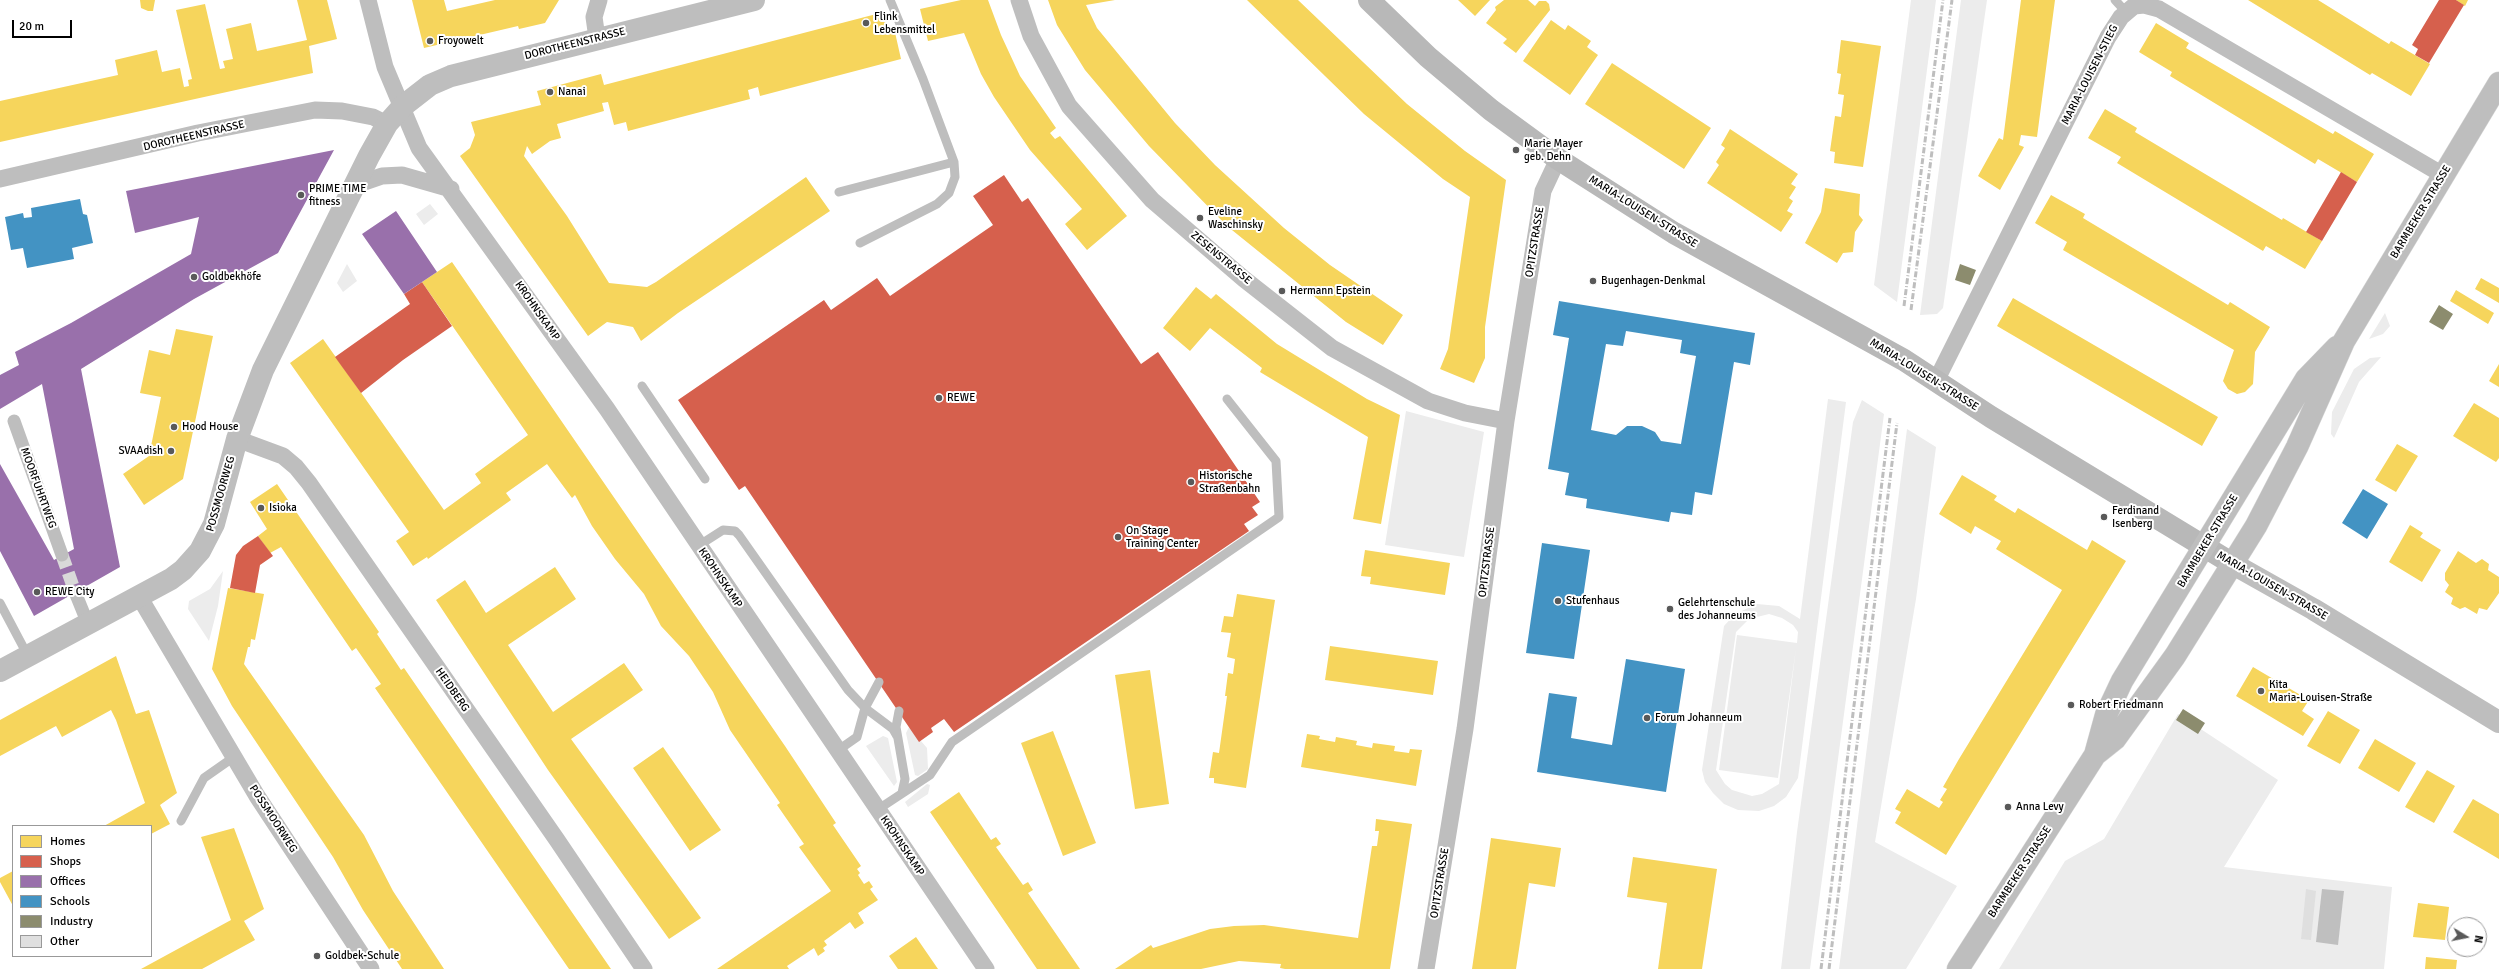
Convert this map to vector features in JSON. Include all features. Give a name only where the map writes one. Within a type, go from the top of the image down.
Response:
[{"type":"main road","name":"DOROTHEENSTRASSE","points":[[403,106],[430,85],[451,76],[597,38],[754,0]]},
{"type":"main road","name":"MARIA-LOUISEN-STRASSE","points":[[1369,0],[1433,62],[1491,110],[1558,159],[1674,233],[1904,360],[2204,547],[2313,609],[2499,722]]},
{"type":"main road","name":"BARMBEKER STRASSE","points":[[2095,755],[2115,739],[2151,690],[2175,656],[2233,564],[2277,489],[2339,345],[2499,82]]},
{"type":"main road","name":"POSSMOORWEG","points":[[140,598],[172,579],[183,570],[200,551],[214,524],[237,439],[263,370],[353,186],[387,124],[403,106]]},
{"type":"main road","name":"BARMBEKER STRASSE","points":[[1958,969],[2095,755],[2106,715],[2122,681],[2306,378],[2339,345]]},
{"type":"main road","points":[[0,671],[140,598]]},
{"type":"street","name":"KROHNSKAMP","points":[[368,0],[385,67],[403,106],[419,148],[451,189],[607,409],[698,546],[986,969]]},
{"type":"street","points":[[597,38],[594,17],[599,0]]},
{"type":"street","name":"ZESENSTRASSE","points":[[1019,0],[1031,36],[1068,106],[1152,200],[1244,279],[1332,348],[1428,401],[1466,413],[1506,421]]},
{"type":"street","name":"MARIA-LOUISEN-STIEG","points":[[1936,381],[2108,37],[2121,6],[2139,5],[2159,9],[2443,175]]},
{"type":"street","name":"DOROTHEENSTRASSE","points":[[0,179],[198,133],[315,110],[342,111],[373,117],[387,124]]},
{"type":"street","name":"OPITZSTRASSE","points":[[1426,969],[1465,728],[1506,421],[1543,191],[1558,159]]},
{"type":"street","points":[[353,186],[382,176],[402,175],[451,189]]},
{"type":"street","name":"MOORFUHRTWEG","points":[[14,421],[62,555]]},
{"type":"street","name":"HEIDBERG","points":[[237,439],[283,456],[296,467],[309,483],[557,840],[644,969]]},
{"type":"street","points":[[75,592],[88,624]]},
{"type":"street","name":"POSSMOORWEG","points":[[140,598],[257,796],[371,969]]},
{"type":"lane","points":[[860,243],[937,204],[949,193],[955,177],[954,162],[923,79],[890,0]]},
{"type":"lane","points":[[839,192],[954,162]]},
{"type":"lane","points":[[642,386],[705,479]]},
{"type":"lane","points":[[877,810],[930,775],[952,742],[1279,517],[1276,461],[1227,399]]},
{"type":"lane","points":[[698,546],[724,530],[735,531],[848,690],[865,708],[893,729],[897,736]]},
{"type":"lane","points":[[0,603],[28,656]]},
{"type":"lane","points":[[837,751],[857,737],[865,708],[879,682]]},
{"type":"lane","points":[[899,712],[896,721],[897,736],[905,778],[902,793]]},
{"type":"lane","points":[[181,821],[204,778],[234,757]]},
{"type":"shaded area","points":[[1911,0],[1936,0],[1897,302],[1874,285]]},
{"type":"shaded area","points":[[1961,0],[1987,0],[1943,308],[1937,314],[1920,315]]},
{"type":"shaded area","points":[[430,204],[438,214],[424,225],[416,214]]},
{"type":"shaded area","points":[[347,264],[357,281],[343,292],[337,283]]},
{"type":"shaded area","points":[[2385,313],[2390,326],[2383,334],[2369,339]]},
{"type":"shaded area","points":[[2381,357],[2359,382],[2334,438],[2331,434],[2332,412],[2354,369],[2370,358]]},
{"type":"shaded area","points":[[1828,399],[1846,402],[1798,778],[1786,797],[1774,806],[1759,811],[1738,810],[1724,804],[1713,793],[1705,782],[1702,770],[1724,626],[1735,614],[1757,604],[1779,606],[1800,619]],"holes":[[[1769,614],[1782,618],[1793,625],[1798,632],[1797,643],[1737,635],[1719,770],[1778,778],[1796,648],[1779,784],[1762,794],[1752,796],[1732,790],[1725,784],[1716,770],[1736,632],[1749,619]]]},
{"type":"shaded area","points":[[1862,400],[1884,414],[1810,969],[1781,969],[1797,832],[1853,422]]},
{"type":"shaded area","points":[[1406,411],[1484,432],[1464,557],[1385,545]]},
{"type":"shaded area","points":[[1907,429],[1936,447],[1916,599],[1875,842],[1957,886],[1906,969],[1839,969]]},
{"type":"shaded area","points":[[223,571],[218,606],[209,641],[188,609],[189,601],[210,589]]},
{"type":"shaded area","points":[[2178,714],[2278,780],[2224,867],[2392,887],[2384,969],[1999,969],[2065,861],[2104,839]]},
{"type":"shaded area","points":[[909,727],[927,748],[928,769],[918,776],[915,775],[906,733]]},
{"type":"shaded area","points":[[883,736],[888,738],[897,782],[894,786],[866,746]]},
{"type":"shaded area","points":[[927,784],[930,785],[928,794],[908,807],[905,802]]},
{"type":"shaded area","points":[[2322,889],[2344,891],[2338,945],[2316,942]]},
{"type":"building: Homes","points":[[140,0],[155,0],[153,11],[148,11],[141,8]]},
{"type":"building: Homes","points":[[297,0],[327,0],[337,39],[309,46],[313,73],[0,142],[0,101],[118,75],[115,60],[157,50],[162,72],[180,68],[184,87],[189,86],[188,80],[192,79],[176,10],[205,4],[220,69],[225,68],[223,61],[233,59],[226,29],[251,23],[257,51],[307,40]]},
{"type":"building: Homes","points":[[412,0],[444,0],[447,11],[495,0],[559,0],[545,23],[519,29],[518,26],[424,48]]},
{"type":"building: Homes","points":[[961,0],[988,0],[1001,35],[1020,76],[1056,128],[1050,133],[1055,139],[1060,136],[1127,216],[1087,250],[1065,224],[1082,209],[1030,150],[994,97],[981,74],[964,33],[928,41],[920,9]]},
{"type":"building: Homes","points":[[1048,0],[1115,0],[1086,5],[1097,28],[1175,123],[1215,165],[1284,228],[1330,265],[1403,315],[1383,345],[1346,322],[1227,226],[1149,146],[1085,70],[1057,25]]},
{"type":"building: Homes","points":[[1247,0],[1298,0],[1407,104],[1465,151],[1506,180],[1485,327],[1485,358],[1474,383],[1440,369],[1448,349],[1470,197],[1443,179],[1364,114]]},
{"type":"building: Homes","points":[[1458,0],[1490,0],[1475,16]]},
{"type":"building: Homes","points":[[1504,0],[1528,0],[1535,6],[1539,1],[1546,1],[1549,4],[1550,10],[1516,53],[1503,43],[1507,39],[1486,23],[1496,10],[1495,7]]},
{"type":"building: Homes","points":[[2021,0],[2055,0],[2037,137],[2021,135],[2019,145],[2024,147],[2000,190],[1978,176],[1999,138],[2003,140]]},
{"type":"building: Homes","points":[[2248,0],[2318,0],[2389,44],[2391,41],[2430,64],[2411,96],[2372,73],[2370,75]]},
{"type":"building: Homes","points":[[2456,0],[2468,0],[2465,6]]},
{"type":"building: Homes","points":[[884,12],[888,29],[894,28],[901,59],[760,96],[758,87],[748,90],[750,99],[628,131],[626,122],[614,125],[608,102],[602,103],[604,111],[557,124],[561,138],[550,141],[532,154],[527,146],[524,156],[567,216],[609,283],[647,287],[806,177],[830,211],[678,313],[641,341],[633,327],[607,322],[588,336],[460,156],[470,148],[475,135],[471,122],[541,105],[537,91],[601,74],[604,85]]},
{"type":"building: Homes","points":[[1551,20],[1565,30],[1568,25],[1591,41],[1587,47],[1598,55],[1570,95],[1523,61]]},
{"type":"building: Homes","points":[[2156,23],[2189,43],[2186,48],[2333,134],[2335,131],[2374,154],[2357,182],[2318,159],[2315,164],[2170,76],[2172,72],[2139,52]]},
{"type":"building: Homes","points":[[1841,40],[1881,46],[1863,167],[1834,163],[1835,152],[1830,151],[1835,116],[1841,117],[1844,95],[1838,94],[1841,74],[1837,73]]},
{"type":"building: Homes","points":[[1612,63],[1711,128],[1684,169],[1585,104]]},
{"type":"building: Homes","points":[[2105,109],[2137,128],[2135,132],[2282,220],[2283,218],[2322,241],[2305,269],[2266,246],[2263,251],[2117,163],[2121,157],[2088,138]]},
{"type":"building: Homes","points":[[1730,129],[1798,174],[1791,184],[1796,187],[1789,198],[1793,201],[1787,211],[1793,214],[1781,232],[1707,183],[1719,165],[1716,162],[1725,148],[1721,145]]},
{"type":"building: Homes","points":[[1825,188],[1860,194],[1859,215],[1863,220],[1855,232],[1853,252],[1843,253],[1837,263],[1805,243],[1821,212]]},
{"type":"building: Homes","points":[[2051,195],[2085,214],[2083,218],[2228,305],[2230,302],[2270,327],[2255,352],[2253,384],[2245,392],[2237,394],[2228,389],[2223,381],[2234,350],[2063,250],[2067,242],[2035,223]]},
{"type":"building: Homes","points":[[452,262],[785,746],[836,823],[833,825],[861,866],[857,869],[860,873],[858,875],[864,884],[869,881],[873,887],[870,889],[878,900],[858,913],[864,923],[855,929],[850,922],[824,941],[827,945],[823,948],[825,951],[818,956],[814,948],[787,966],[789,969],[717,969],[831,891],[799,847],[804,844],[777,805],[780,803],[730,730],[713,692],[689,656],[661,626],[644,594],[615,559],[592,526],[575,495],[572,498],[547,464],[506,493],[511,500],[428,559],[427,557],[413,566],[396,541],[409,532],[290,363],[323,339],[444,510],[481,483],[475,474],[528,435],[422,282]]},
{"type":"building: Homes","points":[[2481,278],[2499,288],[2499,303],[2475,289]]},
{"type":"building: Homes","points":[[1196,287],[1211,299],[1216,294],[1277,344],[1367,399],[1400,415],[1381,524],[1353,519],[1368,437],[1260,372],[1262,368],[1210,328],[1190,351],[1163,328]]},
{"type":"building: Homes","points":[[2456,290],[2494,313],[2488,324],[2450,301]]},
{"type":"building: Homes","points":[[2013,298],[2218,417],[2202,446],[1997,326]]},
{"type":"building: Homes","name":"Hood House","points":[[176,329],[213,336],[183,479],[144,505],[123,474],[149,456],[161,397],[140,393],[149,350],[170,355]]},
{"type":"building: Homes","points":[[2499,364],[2499,387],[2489,381]]},
{"type":"building: Homes","points":[[2474,403],[2499,418],[2499,458],[2496,462],[2453,436]]},
{"type":"building: Homes","points":[[2397,444],[2418,456],[2396,492],[2375,480]]},
{"type":"building: Homes","points":[[1962,475],[1997,496],[1994,500],[2015,513],[2018,508],[2087,550],[2092,540],[2126,561],[1946,855],[1895,823],[1901,812],[1895,809],[1907,789],[1939,808],[1943,802],[1940,800],[1947,789],[1943,787],[2062,590],[1996,549],[2001,541],[1975,526],[1971,534],[1939,514]]},
{"type":"building: Homes","points":[[277,484],[379,632],[377,634],[401,670],[404,668],[611,969],[569,969],[375,688],[381,684],[356,648],[352,651],[281,547],[270,553],[258,536],[267,529],[250,502]]},
{"type":"building: Homes","points":[[2410,525],[2423,533],[2420,537],[2441,550],[2422,582],[2389,562]]},
{"type":"building: Homes","points":[[1365,550],[1450,563],[1445,595],[1370,584],[1371,577],[1361,576]]},
{"type":"building: Homes","points":[[2458,551],[2476,563],[2482,559],[2489,564],[2488,570],[2499,577],[2499,593],[2487,610],[2479,608],[2477,614],[2465,607],[2460,609],[2451,604],[2453,598],[2445,592],[2449,585],[2445,580],[2445,573]]},
{"type":"building: Homes","points":[[555,567],[576,599],[508,645],[553,712],[624,663],[643,690],[571,739],[701,918],[669,939],[548,770],[436,600],[465,580],[486,613]]},
{"type":"building: Homes","points":[[228,588],[264,594],[255,640],[251,639],[244,664],[364,835],[393,891],[444,969],[402,969],[363,910],[333,857],[232,706],[212,669]]},
{"type":"building: Homes","points":[[1237,594],[1275,600],[1246,788],[1214,783],[1214,778],[1209,778],[1213,752],[1219,753],[1227,696],[1225,696],[1228,673],[1233,674],[1235,659],[1227,657],[1231,633],[1221,632],[1224,616],[1233,617]]},
{"type":"building: Homes","points":[[1330,646],[1438,661],[1433,695],[1325,680]]},
{"type":"building: Homes","points":[[116,656],[136,714],[149,710],[177,793],[160,805],[170,824],[152,833],[152,825],[106,825],[145,803],[116,720],[111,710],[62,737],[56,726],[0,756],[0,720]]},
{"type":"building: Homes","points":[[2253,667],[2309,700],[2302,711],[2314,719],[2303,736],[2236,696]]},
{"type":"building: Homes","points":[[1150,670],[1169,804],[1135,809],[1115,675]]},
{"type":"building: Homes","points":[[2328,711],[2360,730],[2340,764],[2307,746]]},
{"type":"building: Homes","points":[[1053,731],[1096,843],[1063,856],[1021,743]]},
{"type":"building: Homes","points":[[1307,734],[1320,736],[1319,739],[1335,742],[1336,737],[1357,741],[1356,745],[1372,748],[1373,743],[1395,746],[1394,751],[1409,753],[1410,749],[1422,750],[1416,786],[1301,767]]},
{"type":"building: Homes","points":[[2375,739],[2416,763],[2399,792],[2358,768]]},
{"type":"building: Homes","points":[[663,747],[721,830],[690,851],[633,768]]},
{"type":"building: Homes","points":[[2427,770],[2455,786],[2434,823],[2405,807]]},
{"type":"building: Homes","points":[[959,792],[991,840],[996,837],[1001,844],[996,847],[1023,885],[1028,882],[1033,890],[1028,893],[1080,969],[1037,969],[930,812]]},
{"type":"building: Homes","points":[[2473,799],[2499,814],[2499,859],[2453,832]]},
{"type":"building: Homes","points":[[1376,819],[1412,824],[1390,969],[1285,969],[1280,968],[1281,964],[1239,961],[1201,969],[1115,969],[1151,945],[1153,948],[1210,929],[1234,926],[1264,925],[1358,938],[1372,846],[1377,846],[1379,831],[1375,831]]},
{"type":"building: Homes","points":[[234,828],[264,909],[244,921],[255,940],[202,969],[141,969],[231,920],[201,837]]},
{"type":"building: Homes","points":[[1491,838],[1561,848],[1555,887],[1529,883],[1516,969],[1472,969]]},
{"type":"building: Homes","points":[[1633,857],[1717,869],[1702,969],[1658,969],[1667,903],[1627,897]]},
{"type":"building: Homes","points":[[12,872],[12,904],[0,882],[0,878]]},
{"type":"building: Homes","points":[[2418,903],[2449,907],[2445,940],[2413,937]]},
{"type":"building: Homes","points":[[916,937],[938,969],[898,969],[889,956]]},
{"type":"building: Homes","points":[[2426,957],[2457,960],[2456,969],[2425,969]]},
{"type":"building: Shops","points":[[2439,0],[2456,0],[2464,5],[2429,63],[2415,55],[2418,49],[2412,45]]},
{"type":"building: Shops","points":[[2341,172],[2357,182],[2322,241],[2306,232]]},
{"type":"building: Shops","points":[[1004,175],[1022,202],[1028,198],[1141,364],[1158,352],[1260,502],[1252,507],[1258,515],[1244,524],[1249,531],[954,732],[944,719],[931,728],[933,732],[919,742],[745,486],[739,490],[678,400],[824,300],[831,310],[877,278],[890,296],[993,225],[973,196]]},
{"type":"building: Shops","points":[[422,282],[452,326],[403,360],[361,393],[335,357],[410,304],[404,294]]},
{"type":"building: Shops","points":[[258,536],[273,556],[260,565],[255,593],[230,588],[236,555],[243,546]]},
{"type":"building: Offices","points":[[334,150],[278,253],[194,299],[81,369],[120,567],[34,616],[0,551],[0,464],[54,560],[74,549],[42,384],[0,409],[0,375],[19,365],[15,352],[71,323],[191,254],[199,217],[135,233],[126,191]]},
{"type":"building: Offices","points":[[396,211],[437,272],[404,294],[362,234]]},
{"type":"building: Schools","points":[[80,199],[83,214],[87,215],[93,243],[72,248],[74,259],[27,268],[23,248],[11,250],[5,217],[23,213],[24,218],[32,217],[31,208]]},
{"type":"building: Schools","points":[[1559,301],[1755,333],[1750,365],[1734,362],[1712,495],[1695,492],[1692,515],[1671,512],[1669,522],[1586,508],[1587,499],[1565,495],[1569,473],[1548,469],[1569,338],[1553,335]],"holes":[[[1626,331],[1682,340],[1680,353],[1696,356],[1681,444],[1661,441],[1655,432],[1642,426],[1627,426],[1616,435],[1591,430],[1606,344],[1623,346]]]},
{"type":"building: Schools","points":[[2363,489],[2388,504],[2367,539],[2342,523]]},
{"type":"building: Schools","name":"Stufenhaus","points":[[1542,543],[1590,550],[1574,659],[1526,653]]},
{"type":"building: Schools","name":"Forum Johanneum","points":[[1626,659],[1685,669],[1666,792],[1537,772],[1549,693],[1577,697],[1571,738],[1612,745]]},
{"type":"building: Industry","points":[[1960,264],[1976,270],[1970,285],[1955,280]]},
{"type":"building: Industry","points":[[2439,305],[2453,314],[2443,330],[2429,322]]},
{"type":"building: Industry","points":[[2183,709],[2205,723],[2198,734],[2176,720]]},
{"type":"building: Other","points":[[2306,889],[2316,891],[2311,940],[2301,939]]},
{"type":"tunnel","points":[[62,555],[75,592]]},
{"type":"railway","points":[[1904,306],[1943,0]]},
{"type":"railway","points":[[1911,310],[1952,0]]},
{"type":"railway","points":[[1821,969],[1890,418]]},
{"type":"railway","points":[[1829,969],[1897,423]]},
{"type":"place","name":"Flink Lebensmittel","points":[[866,23]]},
{"type":"place","name":"Froyowelt","points":[[430,41]]},
{"type":"place","name":"Nanai","points":[[550,92]]},
{"type":"place","name":"Marie Mayer geb. Dehn","points":[[1516,150]]},
{"type":"place","name":"PRIME TIME fitness","points":[[301,195]]},
{"type":"place","name":"Eveline Waschinsky","points":[[1200,218]]},
{"type":"place","name":"Goldbekhöfe","points":[[194,277]]},
{"type":"place","name":"Bugenhagen-Denkmal","points":[[1593,281]]},
{"type":"place","name":"Hermann Epstein","points":[[1282,291]]},
{"type":"place","name":"REWE","points":[[939,398]]},
{"type":"place","name":"Hood House","points":[[174,427]]},
{"type":"place","name":"SVAAdish","points":[[171,451]]},
{"type":"place","name":"Historische Straßenbahn","points":[[1191,482]]},
{"type":"place","name":"Isioka","points":[[261,508]]},
{"type":"place","name":"Ferdinand Isenberg","points":[[2104,517]]},
{"type":"place","name":"On Stage Training Center","points":[[1118,537]]},
{"type":"place","name":"REWE City","points":[[37,592]]},
{"type":"place","name":"Stufenhaus","points":[[1558,601]]},
{"type":"place","name":"Gelehrtenschule des Johanneums","points":[[1670,609]]},
{"type":"place","name":"Kita Maria-Louisen-Straße","points":[[2261,691]]},
{"type":"place","name":"Robert Friedmann","points":[[2071,705]]},
{"type":"place","name":"Forum Johanneum","points":[[1647,718]]},
{"type":"place","name":"Anna Levy","points":[[2008,807]]},
{"type":"place","name":"Goldbek-Schule","points":[[317,956]]}]
